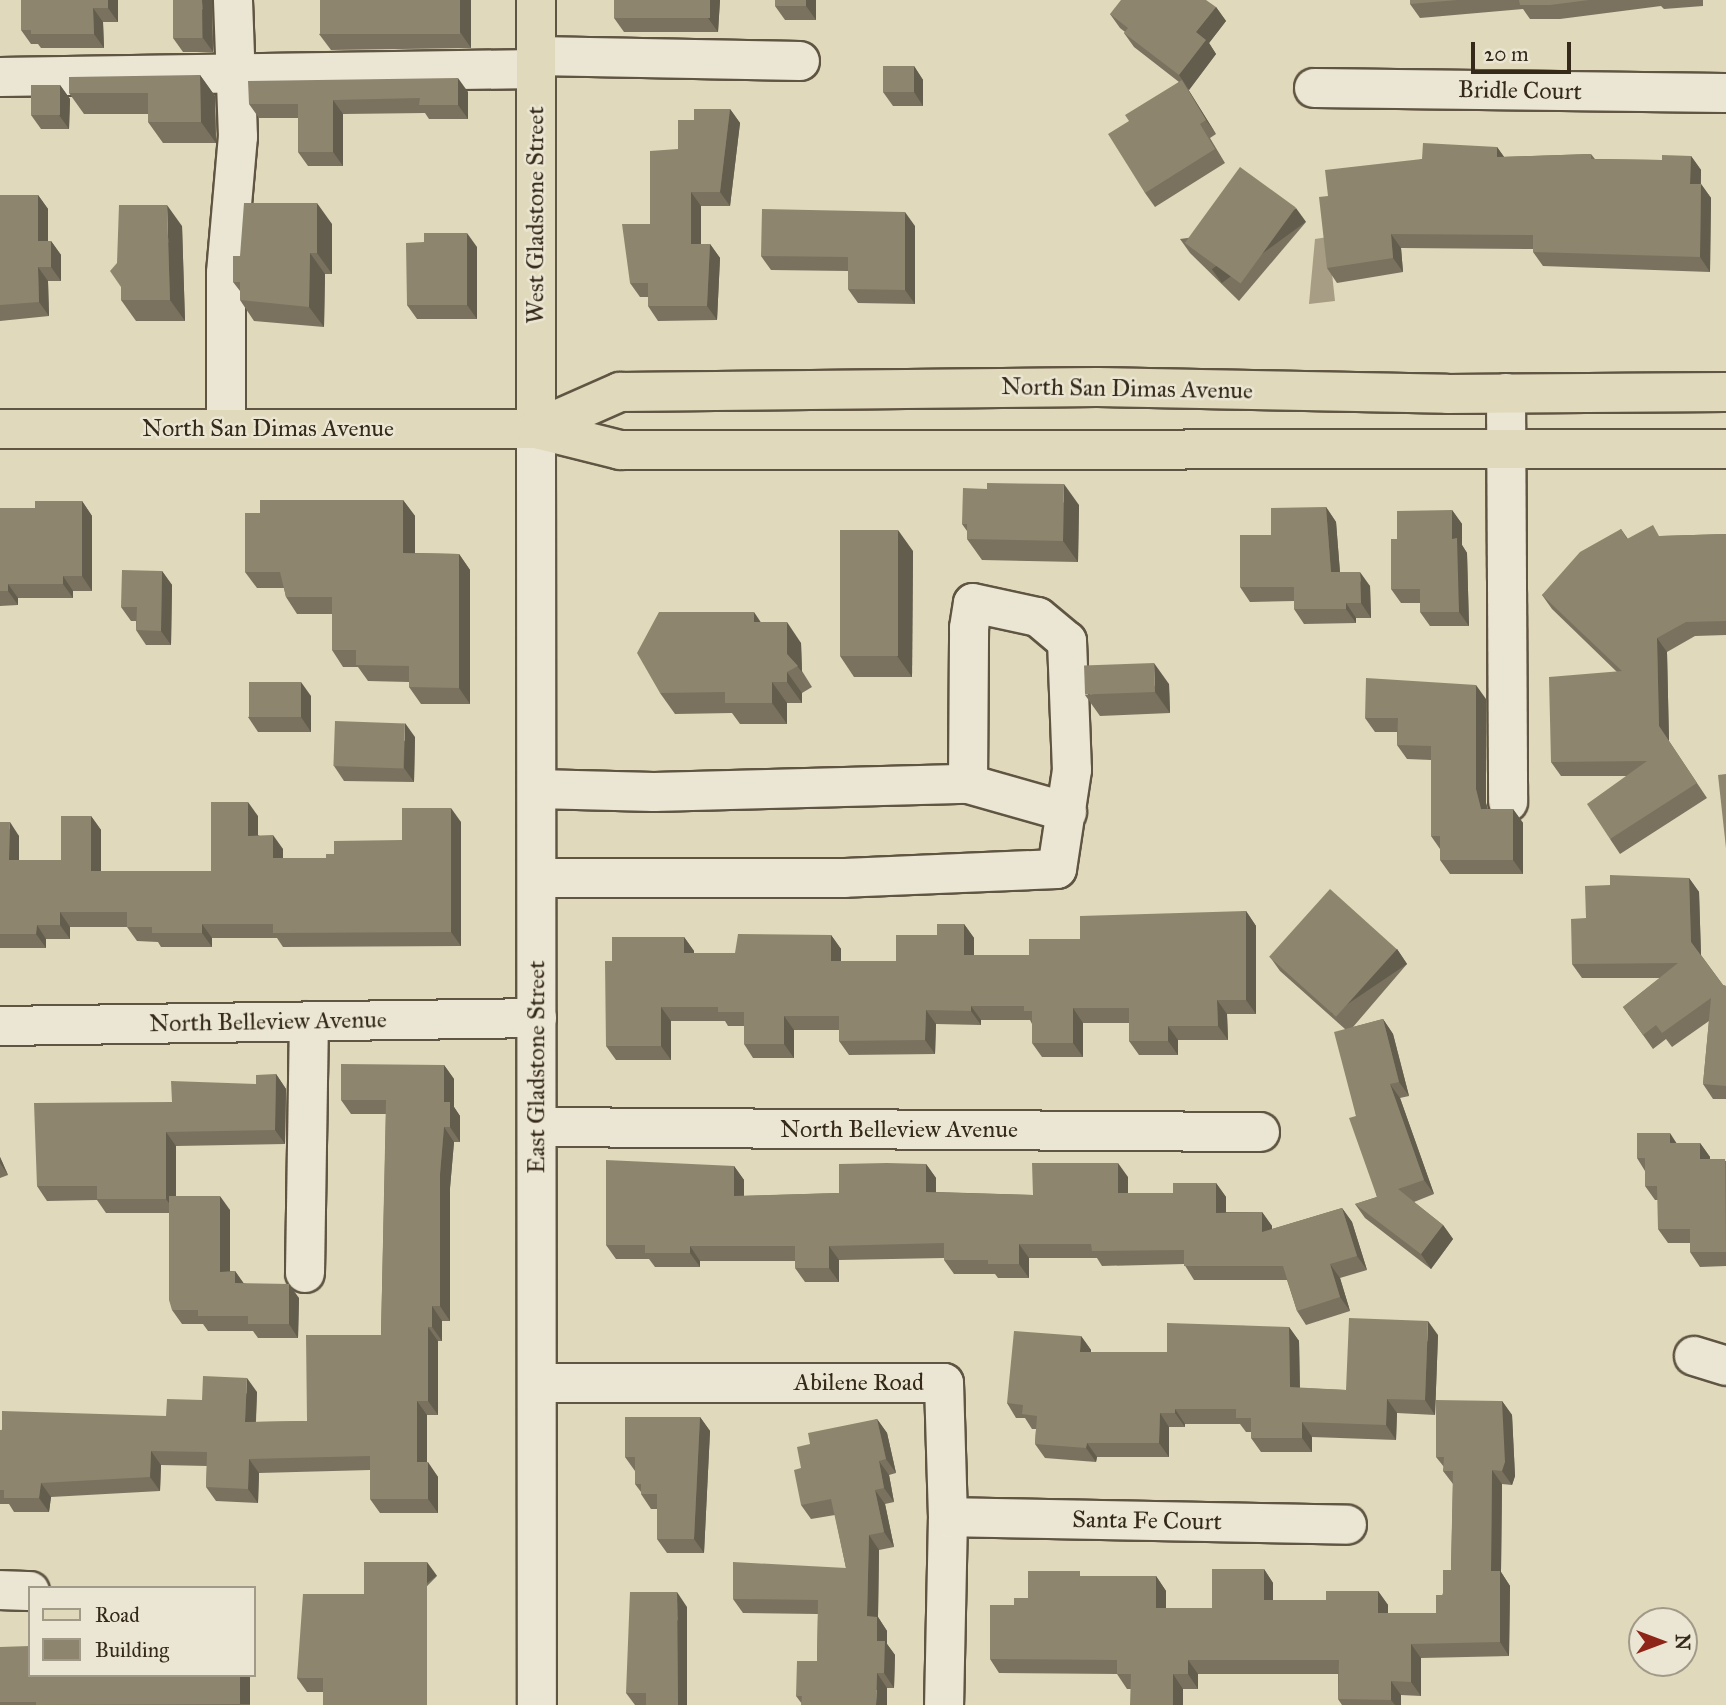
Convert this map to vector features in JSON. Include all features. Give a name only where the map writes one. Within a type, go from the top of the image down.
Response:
[{"type":"main road","name":"West Gladstone Street","points":[[536,0],[536,429]]},
{"type":"main road","name":"North San Dimas Avenue","points":[[536,429],[620,391],[1097,387],[1506,393],[1726,392]]},
{"type":"main road","name":"North San Dimas Avenue","points":[[0,429],[536,429],[620,450],[1726,449]]},
{"type":"street","points":[[226,429],[226,274],[239,137],[233,74],[233,0]]},
{"type":"street","points":[[0,77],[233,74],[536,63],[800,61]]},
{"type":"street","name":"Bridle Court","points":[[1314,88],[1726,93]]},
{"type":"street","points":[[1506,393],[1508,802]]},
{"type":"street","name":"East Gladstone Street","points":[[536,429],[537,1705]]},
{"type":"street","points":[[537,878],[845,878],[1057,869],[1072,770],[1067,640],[1038,617],[973,603],[969,628],[968,784]]},
{"type":"street","points":[[537,789],[654,792],[968,784],[1067,812]]},
{"type":"street","name":"North Belleview Avenue","points":[[0,1026],[537,1018]]},
{"type":"street","points":[[305,1273],[309,1021]]},
{"type":"street","name":"North Belleview Avenue","points":[[537,1128],[1260,1132]]},
{"type":"street","name":"Abilene Road","points":[[537,1383],[944,1383],[948,1517],[944,1705]]},
{"type":"street","name":"Santa Fe Court","points":[[948,1517],[1347,1525]]},
{"type":"street","points":[[0,1590],[28,1591]]},
{"type":"shaded area","points":[[1328,237],[1335,301],[1309,304],[1315,239]]},
{"type":"building","points":[[21,0],[108,0],[108,8],[93,8],[94,34],[31,34],[31,30],[21,30]]},
{"type":"building","points":[[173,0],[202,0],[202,38],[173,38]]},
{"type":"building","points":[[320,0],[460,0],[460,34],[320,34]]},
{"type":"building","points":[[614,0],[710,0],[710,18],[614,18]]},
{"type":"building","points":[[775,0],[806,0],[806,6],[775,6]]},
{"type":"building","points":[[1121,0],[1206,0],[1216,7],[1196,32],[1206,40],[1179,75],[1124,33],[1128,28],[1110,14]]},
{"type":"building","points":[[1410,0],[1457,0],[1410,4]]},
{"type":"building","points":[[1519,0],[1589,0],[1550,5],[1520,5]]},
{"type":"building","points":[[883,66],[914,66],[914,92],[883,92]]},
{"type":"building","points":[[200,75],[201,122],[148,122],[148,93],[69,93],[69,77]]},
{"type":"building","points":[[458,78],[458,105],[419,105],[420,98],[333,100],[333,152],[298,152],[298,104],[249,104],[248,81]]},
{"type":"building","points":[[1182,80],[1206,120],[1200,124],[1215,149],[1145,193],[1108,134],[1129,121],[1125,115]]},
{"type":"building","points":[[31,85],[60,85],[60,115],[31,115]]},
{"type":"building","points":[[694,109],[730,109],[720,192],[691,192],[691,244],[710,244],[707,306],[648,306],[648,283],[630,283],[622,224],[650,224],[650,151],[678,149],[678,120],[694,120]]},
{"type":"building","points":[[1423,143],[1497,147],[1497,157],[1591,154],[1591,159],[1662,160],[1662,155],[1691,156],[1690,184],[1701,184],[1700,257],[1533,252],[1533,235],[1391,234],[1393,258],[1327,268],[1319,197],[1328,196],[1325,170],[1422,159]]},
{"type":"building","points":[[1240,167],[1296,208],[1241,284],[1185,243]]},
{"type":"building","points":[[0,195],[38,195],[38,241],[51,241],[51,267],[38,267],[39,302],[0,305]]},
{"type":"building","points":[[244,203],[317,203],[317,253],[310,253],[309,307],[240,300],[240,282],[233,282],[233,256],[240,256]]},
{"type":"building","points":[[119,205],[167,205],[170,300],[121,300],[121,287],[110,271],[117,263]]},
{"type":"building","points":[[762,209],[905,212],[905,290],[848,289],[848,257],[761,256]]},
{"type":"building","points":[[424,233],[467,233],[467,305],[407,305],[406,243],[424,242]]},
{"type":"building","points":[[987,483],[1064,484],[1063,541],[967,539],[967,524],[962,524],[963,488],[987,489]]},
{"type":"building","points":[[260,500],[403,500],[403,553],[459,554],[459,688],[409,687],[409,666],[356,665],[356,650],[332,650],[332,597],[286,597],[280,572],[245,572],[245,513],[260,513]]},
{"type":"building","points":[[35,501],[82,501],[82,576],[63,576],[63,584],[8,584],[8,591],[0,591],[0,508],[35,508]]},
{"type":"building","points":[[1326,507],[1331,572],[1360,572],[1361,603],[1346,603],[1346,609],[1294,609],[1294,587],[1240,587],[1240,535],[1271,535],[1271,508]]},
{"type":"building","points":[[1452,510],[1452,539],[1457,538],[1459,612],[1420,612],[1420,589],[1391,589],[1391,539],[1397,539],[1397,511]]},
{"type":"building","points":[[1653,525],[1659,536],[1726,534],[1726,621],[1686,622],[1657,638],[1659,726],[1697,783],[1610,839],[1587,804],[1647,761],[1551,762],[1549,677],[1622,671],[1542,595],[1580,552],[1621,529],[1627,539]]},
{"type":"building","points":[[840,530],[898,530],[898,656],[840,656]]},
{"type":"building","points":[[122,570],[162,571],[161,631],[136,630],[137,607],[121,607]]},
{"type":"building","points":[[659,612],[754,612],[754,622],[787,622],[787,654],[798,666],[787,672],[787,682],[772,682],[772,703],[725,703],[725,692],[660,693],[637,653]]},
{"type":"building","points":[[1154,663],[1155,692],[1085,694],[1084,665]]},
{"type":"building","points":[[1366,678],[1476,685],[1476,789],[1481,809],[1513,809],[1513,860],[1440,860],[1440,836],[1431,836],[1431,746],[1397,745],[1398,718],[1365,718]]},
{"type":"building","points":[[249,682],[301,682],[301,717],[249,717]]},
{"type":"building","points":[[335,721],[405,723],[403,768],[333,766]]},
{"type":"building","points":[[1726,774],[1726,848],[1718,775]]},
{"type":"building","points":[[211,802],[248,802],[248,836],[273,835],[273,858],[326,858],[326,854],[334,854],[334,841],[402,840],[402,808],[451,808],[451,932],[273,933],[273,924],[202,924],[202,933],[152,933],[152,927],[127,927],[127,912],[60,912],[60,925],[37,925],[36,934],[0,934],[0,822],[10,822],[9,860],[61,860],[61,816],[91,816],[91,871],[211,871]]},
{"type":"building","points":[[1610,875],[1689,878],[1691,942],[1726,986],[1726,1086],[1703,1084],[1711,998],[1662,1033],[1656,1025],[1643,1035],[1623,1007],[1678,963],[1572,964],[1571,919],[1586,918],[1585,886],[1610,885]]},
{"type":"building","points":[[1330,889],[1397,949],[1336,1017],[1269,957]]},
{"type":"building","points":[[1246,911],[1246,1000],[1217,1000],[1218,1026],[1168,1026],[1168,1041],[1129,1041],[1129,1008],[1073,1008],[1073,1043],[1032,1043],[1032,1011],[1024,1011],[1024,1006],[971,1006],[971,1011],[926,1010],[925,1040],[839,1041],[839,1016],[784,1016],[784,1044],[744,1044],[744,1012],[718,1012],[718,1007],[661,1007],[661,1046],[606,1046],[605,961],[612,961],[612,937],[684,937],[684,953],[735,953],[738,934],[831,935],[831,961],[896,961],[896,935],[937,935],[937,924],[964,924],[964,955],[1029,955],[1029,939],[1080,939],[1080,916]]},
{"type":"building","points":[[1383,1019],[1399,1082],[1390,1084],[1424,1180],[1398,1189],[1443,1225],[1421,1254],[1355,1204],[1377,1197],[1349,1118],[1356,1116],[1334,1032]]},
{"type":"building","points":[[341,1064],[444,1065],[444,1102],[450,1102],[450,1127],[444,1127],[440,1174],[440,1306],[432,1306],[432,1327],[428,1327],[428,1401],[417,1401],[417,1462],[428,1462],[428,1499],[370,1499],[370,1456],[249,1459],[248,1489],[206,1487],[207,1452],[151,1451],[150,1477],[41,1483],[39,1498],[4,1498],[4,1490],[0,1490],[2,1411],[166,1416],[167,1399],[202,1400],[203,1376],[247,1378],[245,1422],[307,1421],[306,1335],[381,1335],[386,1100],[341,1100]]},
{"type":"building","points":[[276,1074],[275,1130],[166,1132],[166,1199],[97,1199],[97,1186],[37,1186],[34,1103],[172,1102],[171,1081],[256,1084],[256,1075]]},
{"type":"building","points":[[1637,1133],[1670,1133],[1670,1143],[1700,1143],[1700,1159],[1725,1159],[1726,1252],[1690,1252],[1690,1229],[1658,1229],[1657,1186],[1645,1186],[1645,1158],[1637,1158]]},
{"type":"building","points":[[606,1160],[734,1166],[734,1196],[839,1193],[839,1164],[887,1163],[926,1164],[926,1192],[1033,1195],[1032,1163],[1118,1163],[1118,1193],[1173,1193],[1173,1183],[1216,1183],[1216,1213],[1262,1212],[1262,1232],[1342,1208],[1357,1256],[1330,1264],[1340,1297],[1297,1311],[1283,1266],[1184,1266],[1184,1250],[1092,1251],[1091,1244],[1019,1244],[1019,1264],[988,1264],[988,1260],[944,1260],[944,1243],[829,1246],[829,1268],[795,1268],[795,1246],[690,1246],[690,1253],[645,1253],[645,1245],[606,1245]]},
{"type":"building","points":[[169,1196],[220,1196],[220,1272],[235,1271],[235,1283],[289,1284],[289,1324],[248,1324],[248,1316],[198,1316],[198,1310],[172,1310],[169,1300]]},
{"type":"building","points":[[1349,1318],[1428,1321],[1425,1400],[1387,1399],[1386,1425],[1302,1422],[1302,1438],[1251,1438],[1251,1418],[1236,1418],[1236,1409],[1175,1409],[1175,1413],[1160,1413],[1159,1443],[1087,1443],[1086,1448],[1035,1444],[1037,1416],[1022,1414],[1023,1405],[1007,1403],[1014,1331],[1081,1336],[1080,1352],[1167,1352],[1167,1323],[1289,1327],[1290,1387],[1346,1390]]},
{"type":"building","points":[[1436,1400],[1502,1401],[1505,1462],[1502,1471],[1492,1470],[1491,1571],[1500,1571],[1500,1642],[1411,1644],[1411,1682],[1391,1681],[1391,1700],[1338,1699],[1339,1660],[1188,1660],[1188,1674],[1173,1674],[1173,1705],[1130,1705],[1131,1674],[1117,1674],[1117,1660],[990,1659],[990,1605],[1014,1605],[1014,1598],[1028,1598],[1028,1571],[1080,1571],[1080,1576],[1156,1576],[1156,1608],[1212,1608],[1212,1569],[1264,1569],[1264,1600],[1326,1600],[1326,1591],[1378,1591],[1378,1613],[1436,1613],[1436,1595],[1443,1595],[1443,1570],[1451,1570],[1453,1471],[1443,1471],[1444,1457],[1436,1457]]},
{"type":"building","points":[[625,1417],[700,1417],[694,1539],[657,1539],[657,1494],[641,1494],[641,1484],[635,1484],[635,1457],[625,1457]]},
{"type":"building","points":[[877,1419],[886,1459],[879,1461],[884,1488],[875,1490],[884,1532],[869,1535],[867,1616],[877,1617],[877,1641],[885,1641],[884,1673],[877,1673],[876,1705],[801,1705],[802,1696],[796,1696],[797,1661],[817,1661],[818,1600],[733,1599],[733,1562],[846,1568],[831,1499],[801,1505],[794,1470],[801,1468],[797,1447],[810,1444],[808,1433]]},
{"type":"building","points":[[364,1562],[427,1562],[427,1705],[323,1705],[323,1678],[297,1678],[303,1594],[364,1594]]},
{"type":"building","points":[[630,1592],[677,1592],[678,1705],[646,1705],[646,1693],[626,1693]]},
{"type":"building","points":[[28,1646],[28,1677],[240,1677],[240,1704],[36,1705],[36,1702],[0,1702],[0,1647]]}]
